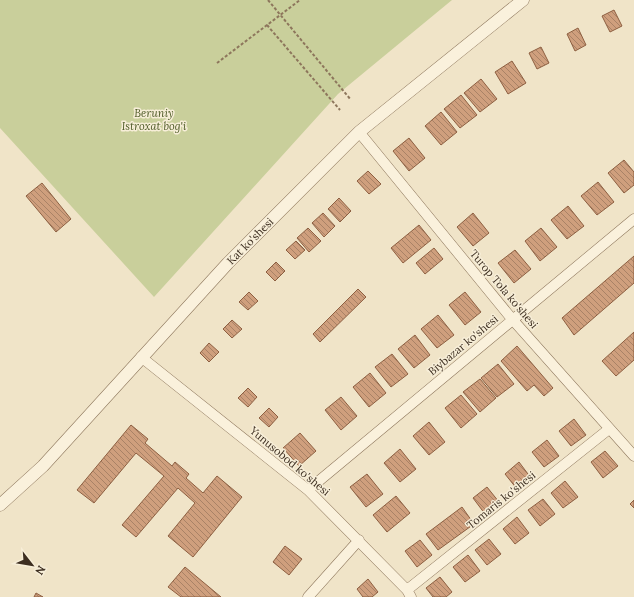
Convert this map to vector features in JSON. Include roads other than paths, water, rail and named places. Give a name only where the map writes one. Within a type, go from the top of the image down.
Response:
[{"type":"street","name":"Kat ko'shesi","points":[[0,505],[43,466],[228,263],[359,132],[523,0]]},
{"type":"street","name":"Turop Tola ko'shesi","points":[[359,132],[512,319],[634,456]]},
{"type":"street","name":"Biybazar ko'shesi","points":[[308,490],[634,219]]},
{"type":"street","name":"Yunusobod ko'shesi","points":[[141,357],[308,490],[359,540],[409,594]]},
{"type":"street","name":"Tomaris ko'shesi","points":[[409,594],[609,429]]},
{"type":"street","points":[[308,597],[359,540]]},
{"type":"park label","name":"Beruniy Istroxat bog'i","points":[[154,119]]}]
